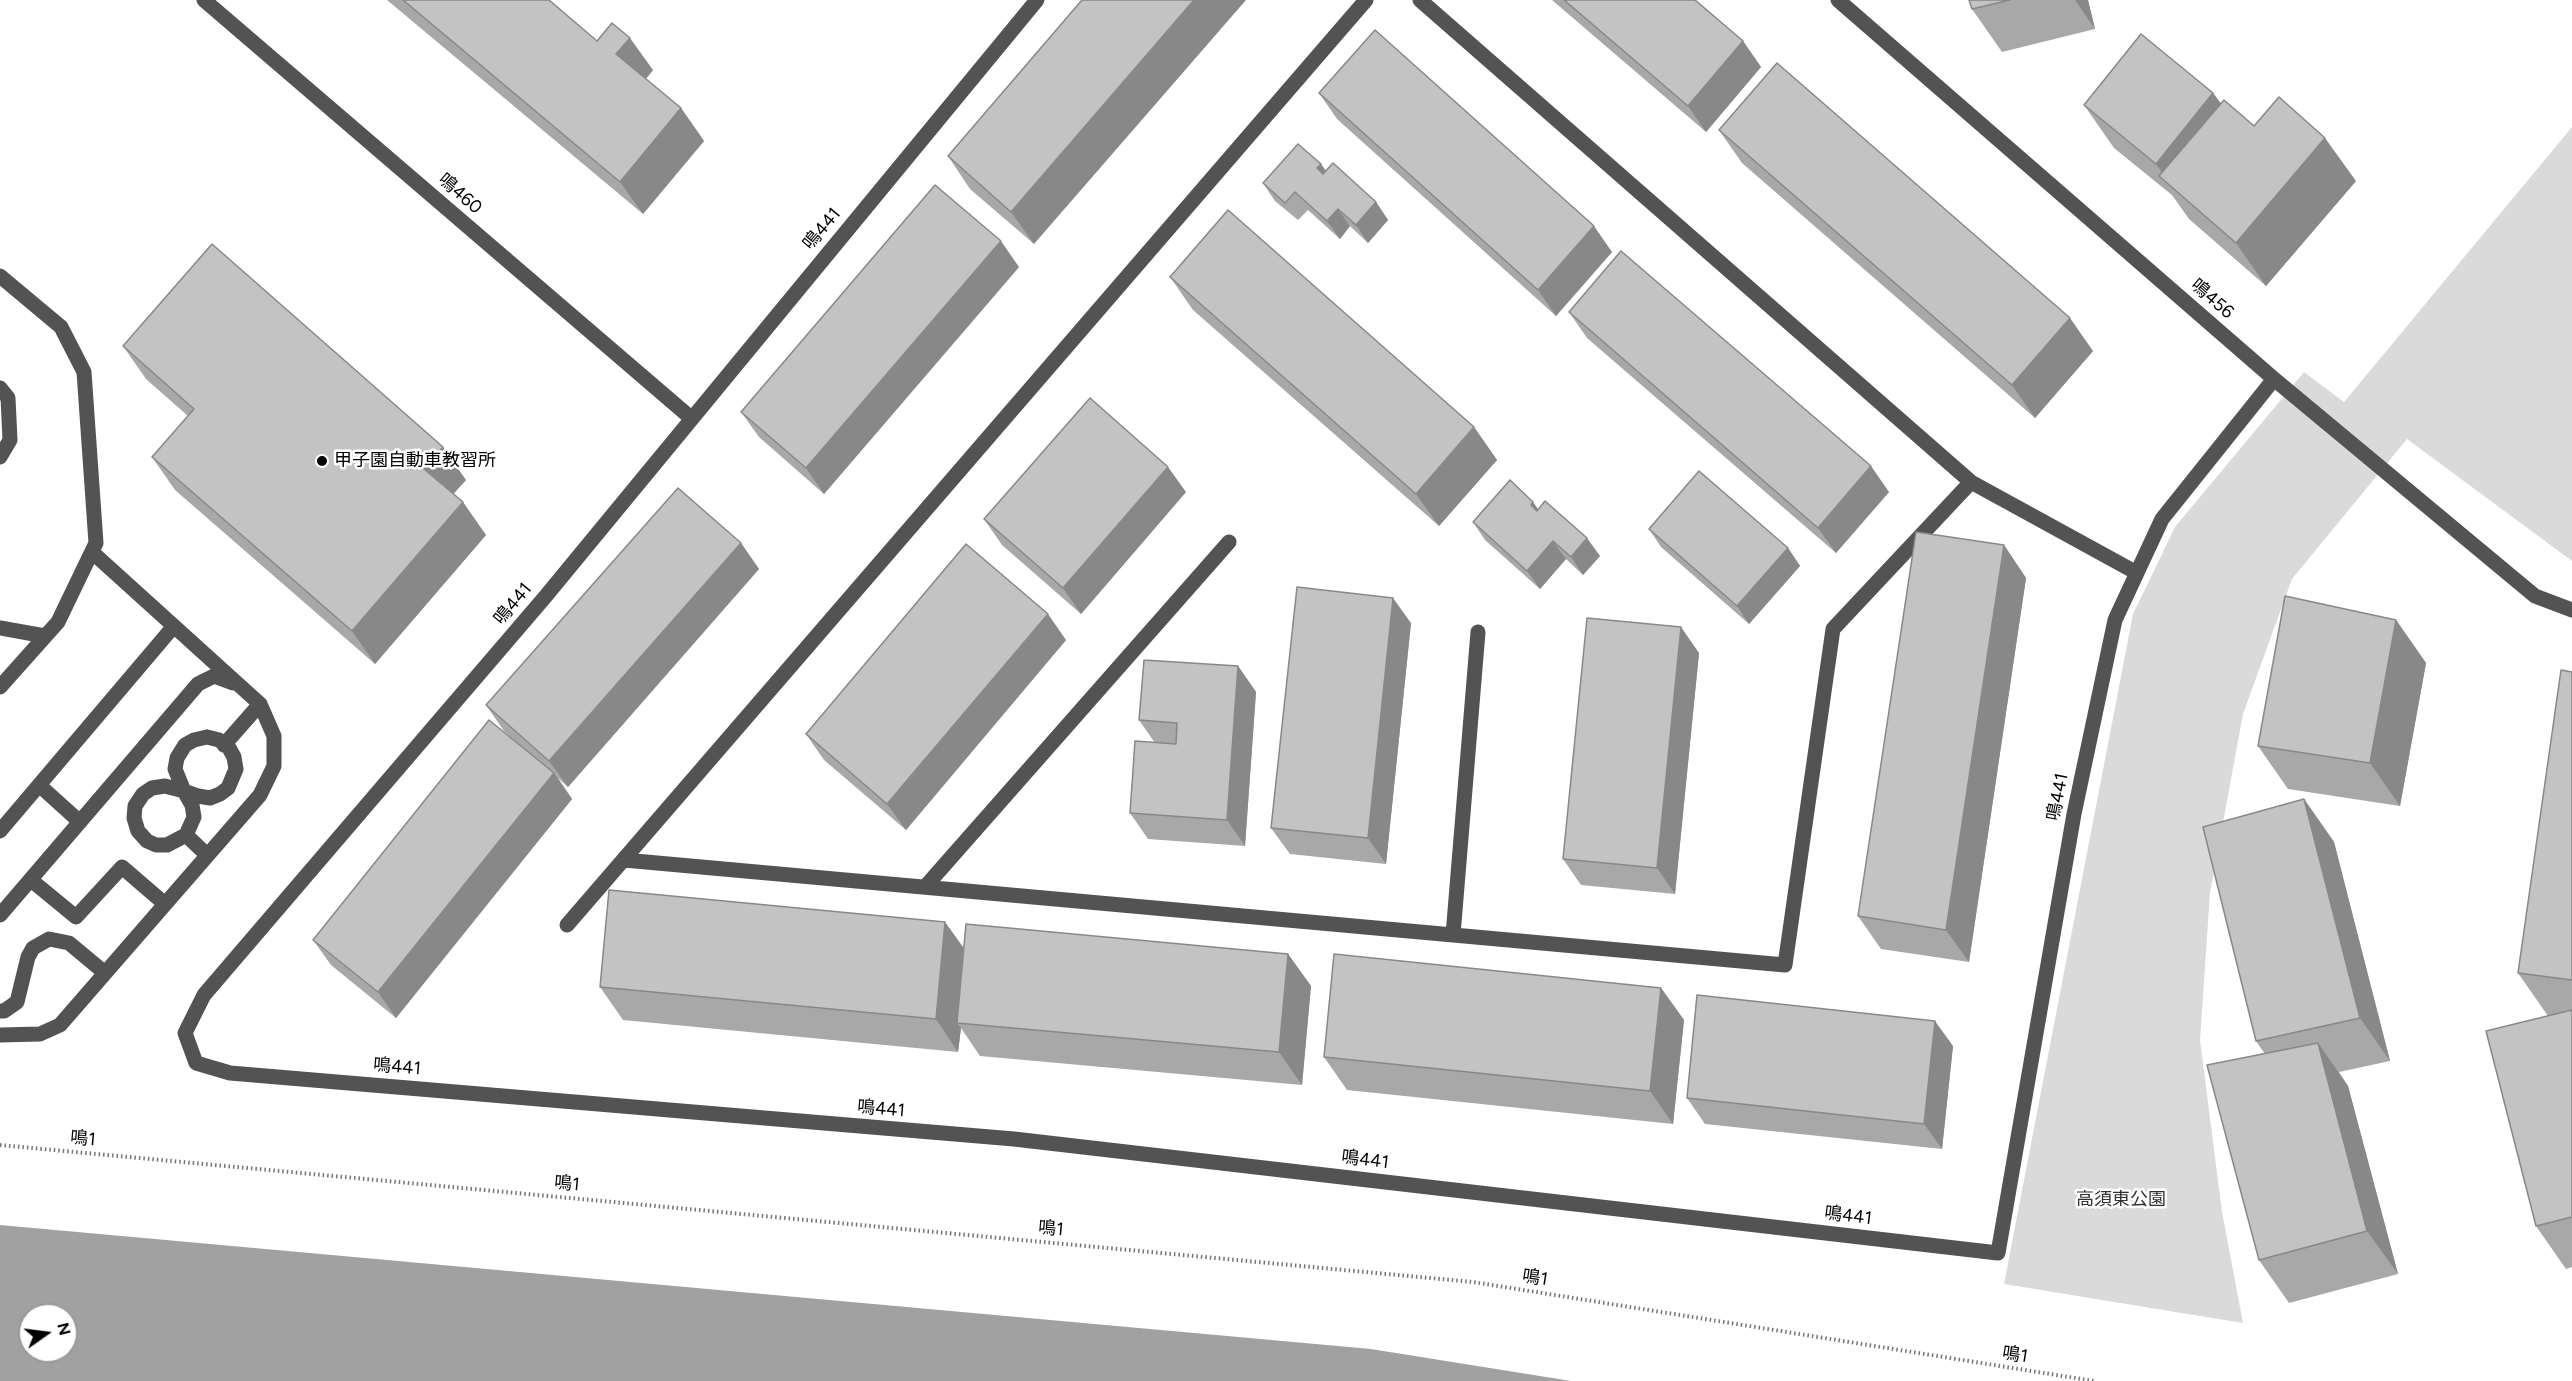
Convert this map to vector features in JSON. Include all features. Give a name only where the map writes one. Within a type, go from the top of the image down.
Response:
[{"type":"street","name":"鳴460","points":[[204,0],[691,418]]},
{"type":"street","name":"鳴441","points":[[1037,0],[545,597],[204,995],[185,1033],[196,1063],[230,1073],[1014,1139],[1998,1253],[2074,814],[2115,620],[2162,519],[2274,379]]},
{"type":"street","points":[[567,925],[1366,0]]},
{"type":"street","points":[[1420,0],[1971,482],[2137,573]]},
{"type":"street","name":"鳴456","points":[[1838,0],[2274,379],[2535,596],[2572,610]]},
{"type":"street","points":[[0,276],[61,327],[84,372],[96,543],[58,622],[0,687]]},
{"type":"street","points":[[0,387],[8,399],[10,441],[0,457]]},
{"type":"street","points":[[624,860],[1785,965],[1833,629],[1971,482]]},
{"type":"street","points":[[924,887],[1229,542]]},
{"type":"street","points":[[0,1035],[40,1034],[60,1025],[260,795],[274,766],[274,736],[260,704],[92,552]]},
{"type":"street","points":[[0,831],[174,626]]},
{"type":"street","points":[[0,628],[45,636]]},
{"type":"street","points":[[1453,935],[1478,632]]},
{"type":"street","points":[[0,915],[198,684],[214,676],[239,685]]},
{"type":"street","points":[[224,745],[260,704]]},
{"type":"street","points":[[184,791],[176,769],[177,758],[185,745],[207,737],[219,740],[234,757],[236,769],[228,788],[210,798],[198,796],[184,791],[165,786],[152,788],[143,794],[135,806],[134,818],[138,831],[147,841],[156,845],[167,845],[186,836],[194,817],[192,805],[184,791]]},
{"type":"street","points":[[39,785],[80,822]]},
{"type":"street","points":[[186,836],[207,855]]},
{"type":"street","points":[[31,880],[76,917],[122,867],[165,904]]},
{"type":"street","points":[[0,1011],[4,1011],[16,1002],[20,994],[28,957],[33,948],[49,939],[69,943],[105,973]]},
{"type":"path","name":"鳴1","points":[[0,1145],[1473,1282],[2094,1381]]},
{"type":"green space","name":"高須東公園","points":[[2572,127],[2572,561],[2407,439],[2292,579],[2243,714],[2210,893],[2200,1040],[2222,1212],[2243,1323],[2004,1284],[2133,614],[2175,527],[2304,372],[2344,402]]},
{"type":"shaded area","points":[[0,1225],[1371,1349],[1571,1381],[0,1381]]},
{"type":"building","points":[[403,0],[549,0],[597,41],[612,23],[630,38],[616,54],[681,108],[620,182]]},
{"type":"building","points":[[1082,0],[1194,0],[1011,212],[948,156]]},
{"type":"building","points":[[1564,0],[1695,0],[1743,41],[1688,106]]},
{"type":"building","points":[[1969,0],[2010,0],[1972,9]]},
{"type":"building","points":[[1375,30],[1594,226],[1538,290],[1319,93]]},
{"type":"building","points":[[2141,34],[2213,93],[2156,164],[2084,105]]},
{"type":"building","points":[[1777,63],[2070,318],[2012,385],[1719,130]]},
{"type":"building","points":[[2279,97],[2325,138],[2236,243],[2159,176],[2224,100],[2254,126]]},
{"type":"building","points":[[1298,144],[1321,164],[1317,168],[1323,174],[1333,163],[1376,202],[1356,225],[1338,209],[1327,221],[1295,192],[1285,203],[1263,183]]},
{"type":"building","points":[[935,185],[1001,241],[806,468],[741,412]]},
{"type":"building","points":[[1228,210],[1474,427],[1416,494],[1170,277]]},
{"type":"building","name":"甲子園自動車教習所","points":[[212,244],[443,447],[424,469],[463,502],[352,631],[152,457],[194,409],[123,346]]},
{"type":"building","points":[[1621,251],[1871,466],[1818,528],[1569,312]]},
{"type":"building","points":[[1090,398],[1168,467],[1063,588],[984,519]]},
{"type":"building","points":[[1699,471],[1788,548],[1737,606],[1649,529]]},
{"type":"building","points":[[1510,480],[1533,502],[1531,505],[1537,511],[1545,501],[1587,538],[1571,557],[1553,541],[1527,571],[1473,522]]},
{"type":"building","points":[[678,488],[741,543],[549,761],[486,705]]},
{"type":"building","points":[[1916,532],[2004,545],[1946,930],[1858,916]]},
{"type":"building","points":[[966,544],[1048,614],[887,804],[806,734]]},
{"type":"building","points":[[1297,587],[1393,598],[1368,838],[1271,828]]},
{"type":"building","points":[[2285,596],[2396,620],[2370,763],[2258,746]]},
{"type":"building","points":[[1587,618],[1681,627],[1657,868],[1563,859]]},
{"type":"building","points":[[1144,660],[1238,666],[1227,820],[1130,813],[1135,741],[1176,744],[1177,723],[1139,720]]},
{"type":"building","points":[[2561,670],[2572,672],[2572,980],[2518,973]]},
{"type":"building","points":[[489,720],[554,773],[378,992],[313,940]]},
{"type":"building","points":[[2304,799],[2360,1018],[2256,1041],[2203,827]]},
{"type":"building","points":[[609,890],[945,922],[936,1019],[600,987]]},
{"type":"building","points":[[966,924],[1288,954],[1279,1052],[957,1023]]},
{"type":"building","points":[[1334,954],[1661,988],[1650,1091],[1324,1057]]},
{"type":"building","points":[[1697,995],[1935,1021],[1924,1124],[1687,1098]]},
{"type":"building","points":[[2572,1010],[2572,1217],[2536,1226],[2486,1031]]},
{"type":"building","points":[[2318,1043],[2367,1231],[2259,1260],[2207,1065]]},
{"type":"place","name":"甲子園自動車教習所","points":[[322,461]]}]
